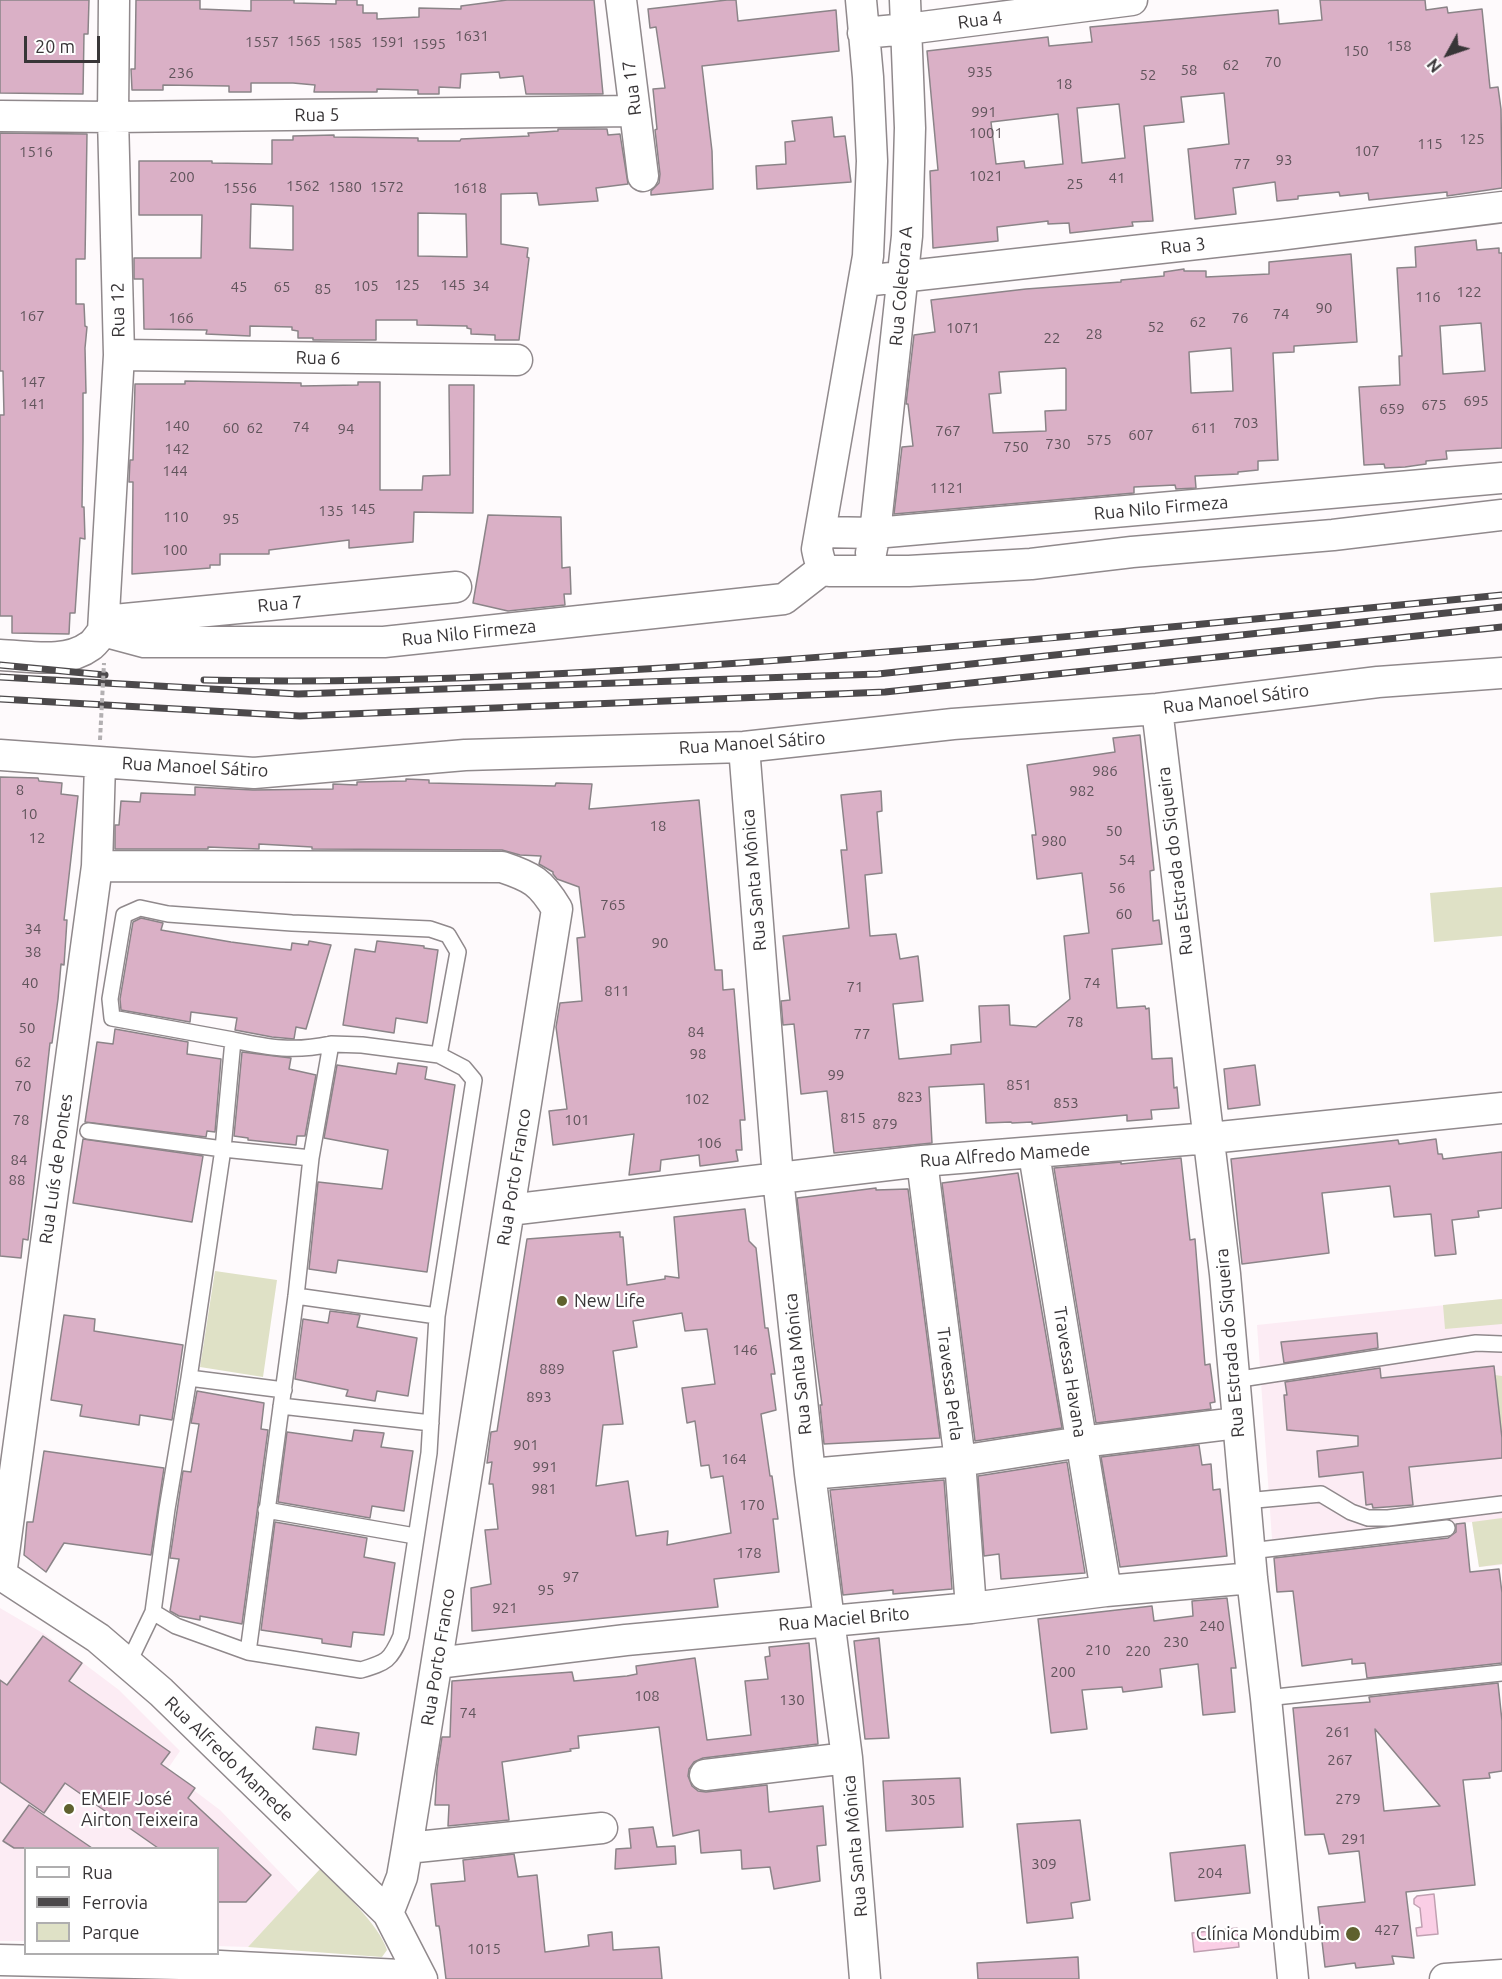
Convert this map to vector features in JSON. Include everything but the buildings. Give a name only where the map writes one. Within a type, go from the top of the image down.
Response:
[{"type":"street","name":"Rua 12","points":[[103,626],[119,355],[113,117],[114,0]]},
{"type":"street","name":"Rua 17","points":[[621,0],[643,176]]},
{"type":"street","name":"Rua Coletora A","points":[[822,566],[817,549],[868,256],[872,160],[861,0]]},
{"type":"street","name":"Rua 4","points":[[863,33],[906,15],[1132,0]]},
{"type":"street","name":"Rua Coletora A","points":[[867,570],[875,533],[903,278],[910,128],[906,15]]},
{"type":"street","name":"Rua 5","points":[[0,116],[113,117],[635,111]]},
{"type":"street","name":"Rua 3","points":[[864,281],[1502,207]]},
{"type":"street","name":"Rua 6","points":[[119,355],[517,360]]},
{"type":"street","name":"Rua Nilo Firmeza","points":[[820,532],[875,533],[1502,478]]},
{"type":"street","points":[[822,566],[829,571],[1031,564],[1132,552],[1333,535],[1502,515]]},
{"type":"street","name":"Rua Nilo Firmeza","points":[[103,626],[144,642],[384,642],[784,599],[822,566]]},
{"type":"street","name":"Rua 7","points":[[103,626],[456,587]]},
{"type":"street","points":[[0,655],[59,657],[76,654],[92,645],[103,626]]},
{"type":"street","name":"Rua Manoel Sátiro","points":[[0,755],[100,752],[254,773],[465,755],[744,747],[953,724],[1157,709],[1378,681],[1502,673]]},
{"type":"street","name":"Rua Estrada do Siqueira","points":[[1157,709],[1226,1274],[1237,1423],[1293,1979]]},
{"type":"street","name":"Rua Santa Mônica","points":[[744,747],[778,1178],[810,1474],[847,1758],[865,1979]]},
{"type":"street","name":"Rua Luís de Pontes","points":[[0,1575],[97,866],[100,752]]},
{"type":"street","name":"Rua Porto Franco","points":[[97,866],[502,867],[527,875],[546,891],[557,909],[407,1848],[402,1877],[388,1913]]},
{"type":"street","name":"Rua Alfredo Mamede","points":[[509,1210],[922,1161],[1034,1154],[1210,1138],[1502,1108]]},
{"type":"street","name":"Travessa Havana","points":[[1034,1154],[1107,1591]]},
{"type":"street","name":"Travessa Perla","points":[[922,1161],[960,1461],[971,1608]]},
{"type":"street","points":[[810,1474],[960,1461],[1081,1442],[1237,1423]]},
{"type":"street","name":"Rua Maciel Brito","points":[[437,1664],[626,1640],[971,1608],[1107,1591],[1251,1565]]},
{"type":"street","name":"Rua Alfredo Mamede","points":[[0,1575],[98,1638],[161,1692],[388,1913],[421,1977]]},
{"type":"street","points":[[705,1775],[847,1758]]},
{"type":"street","points":[[407,1848],[602,1828]]},
{"type":"street","points":[[0,1960],[122,1971],[421,1977]]},
{"type":"street","points":[[1445,1979],[1502,1975]]},
{"type":"lane","points":[[153,1612],[176,1626],[248,1652],[361,1670],[379,1664],[392,1656],[401,1636],[429,1453],[438,1316],[474,1080],[464,1068],[438,1054],[362,1045],[331,1044],[305,1049],[265,1046],[112,1018],[110,999],[124,915],[140,908],[168,914],[430,929],[448,934],[458,952],[438,1054]]},
{"type":"lane","points":[[128,1664],[153,1612],[166,1509],[189,1378],[223,1149],[234,1040]]},
{"type":"lane","points":[[248,1652],[282,1406],[311,1158],[331,1044]]},
{"type":"lane","points":[[88,1131],[311,1158]]},
{"type":"lane","points":[[296,1296],[438,1316]]},
{"type":"lane","points":[[1234,1380],[1476,1342],[1502,1344]]},
{"type":"lane","points":[[189,1378],[284,1390]]},
{"type":"lane","points":[[282,1406],[431,1423]]},
{"type":"lane","points":[[1245,1501],[1321,1494],[1351,1512],[1368,1518],[1388,1518],[1502,1504]]},
{"type":"lane","points":[[266,1510],[415,1536]]},
{"type":"lane","points":[[1251,1565],[1447,1528]]},
{"type":"lane","points":[[1266,1698],[1502,1673]]},
{"type":"path","points":[[100,752],[104,663]]},
{"type":"shaded area","points":[[1502,1299],[1502,1565],[1479,1567],[1472,1522],[1272,1539],[1257,1325]]},
{"type":"shaded area","name":"EMEIF José Airton Teixeira","points":[[0,1608],[46,1635],[119,1690],[180,1751],[167,1770],[220,1810],[299,1892],[248,1947],[219,1946],[219,1847],[24,1847],[24,1941],[0,1941]]},
{"type":"shaded area","points":[[1434,1894],[1438,1934],[1417,1936],[1416,1928],[1422,1927],[1420,1908],[1414,1904],[1414,1899],[1417,1896]]},
{"type":"shaded area","points":[[1237,1928],[1239,1947],[1194,1952],[1192,1933]]},
{"type":"green space","points":[[1502,887],[1502,936],[1434,942],[1430,893]]},
{"type":"green space","points":[[215,1271],[277,1280],[263,1377],[200,1367]]},
{"type":"green space","points":[[1502,1299],[1502,1324],[1445,1329],[1443,1305]]},
{"type":"green space","points":[[1495,1375],[1502,1376],[1502,1438]]},
{"type":"green space","points":[[1502,1518],[1502,1564],[1479,1567],[1472,1522]]},
{"type":"green space","points":[[320,1869],[358,1907],[376,1929],[387,1950],[382,1957],[248,1947]]},
{"type":"railway","points":[[204,680],[338,681],[472,678],[740,663],[1026,640],[1502,595]]},
{"type":"railway","points":[[0,677],[298,694],[878,674],[1502,607]]},
{"type":"railway","points":[[0,699],[300,716],[885,692],[1502,627]]},
{"type":"railway","points":[[0,665],[105,675]]},
{"type":"place","name":"New Life","points":[[562,1301]]},
{"type":"place","name":"EMEIF José Airton Teixeira","points":[[69,1809]]},
{"type":"place","name":"Clínica Mondubim","points":[[1353,1934]]}]
